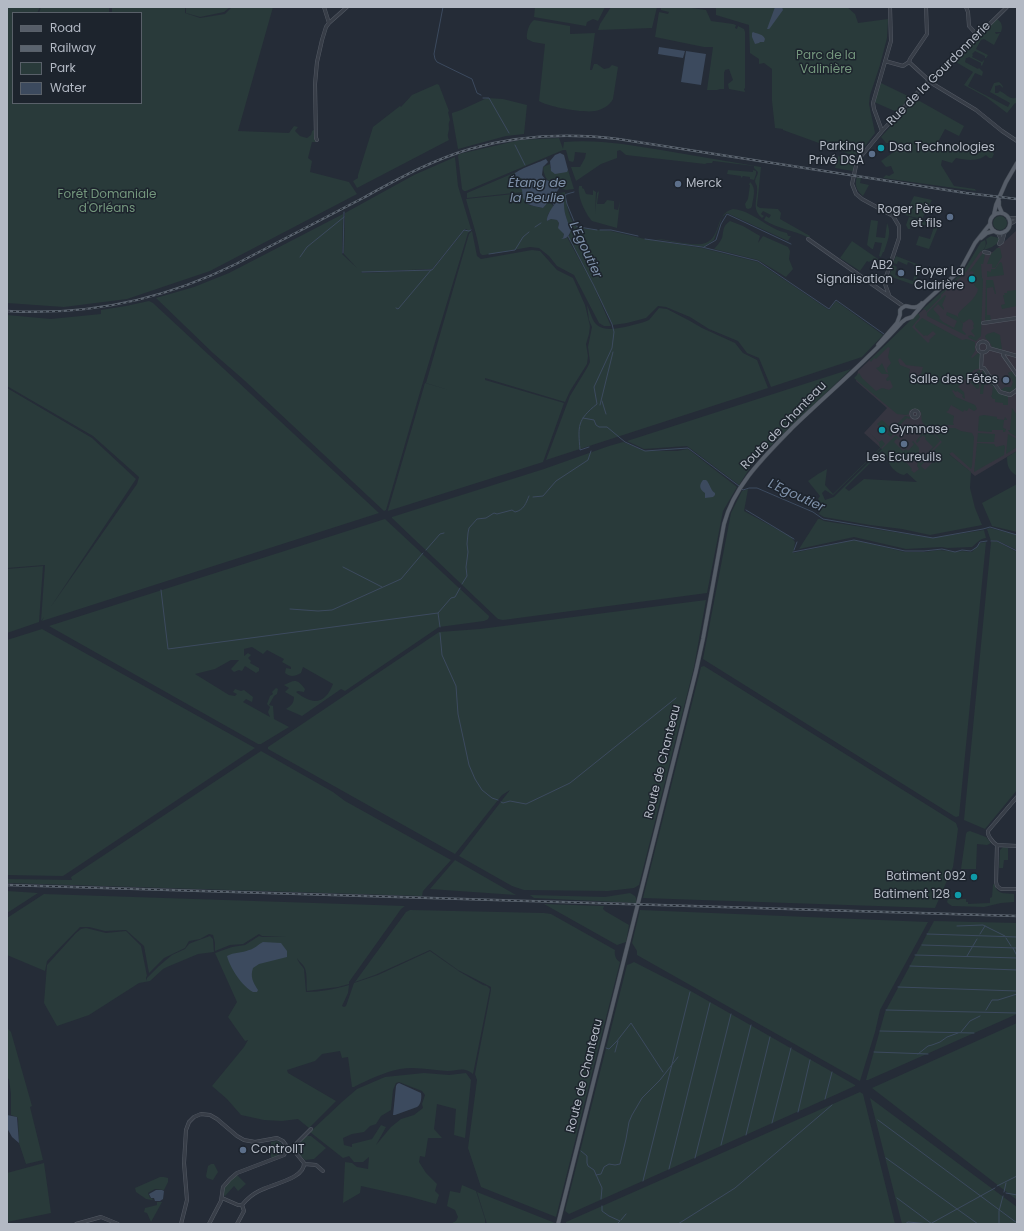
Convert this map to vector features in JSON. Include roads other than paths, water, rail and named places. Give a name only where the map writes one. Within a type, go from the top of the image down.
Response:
[{"type":"main road","points":[[999,198],[999,206],[1002,213],[1008,218],[1010,224],[1005,232],[996,232],[991,228],[990,219],[994,214],[996,205],[999,198],[1006,182],[1017,163]]},
{"type":"main road","points":[[994,214],[1002,213]]},
{"type":"main road","name":"Route de Chanteau","points":[[971,252],[975,243],[990,224]]},
{"type":"main road","name":"Route de Chanteau","points":[[558,1224],[696,671],[726,520],[731,504],[759,462],[780,440],[880,346],[906,319],[910,318],[957,273],[982,237],[989,232],[996,232]]},
{"type":"main road","name":"Route de Chanteau","points":[[903,306],[916,307],[925,302]]},
{"type":"main road","points":[[903,306],[900,311],[900,316],[906,319]]},
{"type":"main road","points":[[910,307],[913,310],[913,315]]},
{"type":"main road","name":"Route de Chanteau","points":[[872,353],[897,323],[900,316]]},
{"type":"street","points":[[324,7],[329,23]]},
{"type":"street","points":[[317,140],[315,107],[317,62],[323,34],[329,23],[347,7]]},
{"type":"street","points":[[882,131],[873,103],[891,41],[890,7]]},
{"type":"street","points":[[885,61],[904,66],[909,62],[927,34],[926,7]]},
{"type":"street","points":[[966,7],[969,26],[978,36]]},
{"type":"street","name":"Rue de la Gourdonnerie","points":[[890,296],[885,280],[899,238],[899,226],[893,216],[862,199],[856,194],[852,184],[856,161],[928,81],[978,36],[1007,7]]},
{"type":"street","points":[[909,62],[928,81],[976,110],[1002,132],[1017,141]]},
{"type":"street","points":[[1008,218],[1017,219]]},
{"type":"street","points":[[1010,224],[1017,219]]},
{"type":"street","points":[[996,232],[1001,239],[999,244],[1002,242],[1005,232]]},
{"type":"street","points":[[808,239],[903,306]]},
{"type":"street","points":[[984,252],[989,253]]},
{"type":"street","points":[[890,296],[900,311]]},
{"type":"street","points":[[983,323],[1017,318]]},
{"type":"street","points":[[982,352],[977,348],[980,342],[986,342],[988,348]]},
{"type":"street","points":[[988,348],[1017,356]]},
{"type":"street","points":[[982,352],[986,351],[988,348]]},
{"type":"street","points":[[982,352],[981,368],[984,368],[1000,392],[1010,394],[1017,390]]},
{"type":"street","points":[[1004,352],[1003,355],[1017,375]]},
{"type":"street","points":[[1017,797],[988,831],[988,835],[995,844],[1017,846]]},
{"type":"street","points":[[997,845],[996,882],[999,888],[1003,890],[1017,889]]},
{"type":"street","points":[[182,1224],[187,1200],[184,1163],[186,1130],[189,1122],[194,1117],[201,1114],[210,1115],[236,1136],[244,1140],[255,1142],[277,1138],[283,1141],[303,1161],[304,1168],[296,1175],[259,1191],[242,1205],[238,1205],[222,1198]]},
{"type":"street","points":[[209,1224],[222,1198],[223,1187],[235,1174],[284,1155],[311,1129]]},
{"type":"street","points":[[304,1164],[316,1164],[323,1171]]},
{"type":"street","points":[[237,1224],[244,1211],[242,1205]]},
{"type":"street","points":[[76,1224],[101,1217],[118,1224]]},
{"type":"water","points":[[775,7],[782,7],[783,10],[770,28],[767,29]]},
{"type":"water","points":[[753,32],[763,36],[765,39],[764,42],[755,44],[752,37]]},
{"type":"water","points":[[659,47],[685,51],[683,58],[658,54]]},
{"type":"water","points":[[686,51],[706,54],[701,85],[681,82]]},
{"type":"water","points":[[560,153],[564,155],[568,170],[567,172],[555,174],[551,171],[550,161],[555,155]]},
{"type":"water","name":"Étang de la Beulie","points":[[546,159],[548,162],[543,167],[542,175],[548,180],[559,184],[560,187],[543,208],[531,205],[524,201],[521,188],[524,181],[523,179],[513,175],[524,168]]},
{"type":"water","points":[[565,195],[564,209],[571,230],[568,237],[561,239],[563,238],[564,234],[558,228],[559,223],[557,220],[551,219],[547,221],[547,218],[553,206]]},
{"type":"water","points":[[703,480],[707,481],[715,493],[713,497],[705,498],[705,493],[700,487]]},
{"type":"water","points":[[263,942],[281,943],[287,951],[287,957],[259,964],[253,968],[252,979],[258,990],[257,992],[253,992],[245,986],[237,976],[227,956],[255,948]]},
{"type":"water","points":[[399,1083],[421,1093],[421,1101],[417,1107],[393,1115],[396,1086]]},
{"type":"water","points":[[7,1115],[17,1117],[19,1143],[12,1137],[7,1128]]},
{"type":"water","points":[[156,1190],[164,1191],[163,1199],[160,1201],[155,1201],[149,1194]]},
{"type":"waterway","name":"L'Egoutier","points":[[443,7],[434,54],[435,59],[437,62],[472,79],[477,93],[481,95]]},
{"type":"waterway","name":"L'Egoutier","points":[[483,98],[489,98],[509,133]]},
{"type":"waterway","name":"L'Egoutier","points":[[515,145],[525,165]]},
{"type":"waterway","points":[[574,192],[565,195],[576,226],[597,230]]},
{"type":"waterway","name":"L'Egoutier","points":[[550,199],[555,206]]},
{"type":"waterway","points":[[343,253],[344,212]]},
{"type":"waterway","points":[[704,247],[716,240],[721,224],[727,214],[791,244]]},
{"type":"waterway","points":[[300,257],[307,247],[344,217]]},
{"type":"waterway","points":[[535,227],[541,223]]},
{"type":"waterway","points":[[362,272],[432,270],[464,230],[471,230]]},
{"type":"waterway","points":[[600,230],[611,230],[638,236]]},
{"type":"waterway","points":[[489,254],[515,250],[523,237],[529,232]]},
{"type":"waterway","name":"L'Egoutier","points":[[568,236],[594,286],[612,324],[614,332],[612,348],[594,387],[597,404],[582,419],[580,424],[580,450],[589,447]]},
{"type":"waterway","points":[[645,239],[702,247],[758,261],[829,309],[836,300],[884,334]]},
{"type":"waterway","points":[[396,308],[399,308],[431,270]]},
{"type":"waterway","points":[[600,405],[613,352]]},
{"type":"waterway","points":[[602,401],[606,414]]},
{"type":"waterway","name":"L'Egoutier","points":[[583,418],[594,420],[596,425],[599,427],[607,427],[625,442],[645,451],[688,448],[739,486]]},
{"type":"waterway","points":[[533,497],[543,496],[556,481],[588,460],[591,451]]},
{"type":"waterway","name":"L'Egoutier","points":[[741,488],[743,490],[757,488],[813,512],[823,519],[933,538],[990,527],[1017,535]]},
{"type":"waterway","points":[[462,584],[467,576],[466,567],[469,528],[477,519],[486,518],[494,513],[497,514],[512,510],[515,512],[521,510],[529,496]]},
{"type":"waterway","points":[[746,510],[794,539]]},
{"type":"waterway","points":[[426,550],[440,534],[444,533]]},
{"type":"waterway","points":[[793,552],[854,540],[905,551],[942,549],[955,552],[962,550],[971,551],[977,547],[980,542],[987,541]]},
{"type":"waterway","points":[[991,541],[997,541],[1017,551]]},
{"type":"waterway","points":[[794,550],[797,542]]},
{"type":"waterway","points":[[290,609],[318,611],[332,610],[401,579],[423,553]]},
{"type":"waterway","points":[[343,567],[382,587]]},
{"type":"waterway","points":[[440,627],[438,613],[451,598],[455,597],[460,588]]},
{"type":"waterway","points":[[161,590],[168,649],[438,613]]},
{"type":"waterway","points":[[440,633],[442,655],[456,686],[458,714],[469,765],[482,790],[492,798],[498,800]]},
{"type":"waterway","points":[[501,802],[503,803],[510,801],[526,804],[570,783],[676,698]]},
{"type":"waterway","points":[[957,926],[983,925],[1005,936]]},
{"type":"waterway","points":[[980,934],[985,926]]},
{"type":"waterway","points":[[927,934],[1017,937]]},
{"type":"waterway","points":[[1006,938],[1011,946]]},
{"type":"waterway","points":[[967,956],[977,939]]},
{"type":"waterway","points":[[922,945],[1017,948]]},
{"type":"waterway","points":[[1013,948],[1017,956]]},
{"type":"waterway","points":[[915,955],[1017,958]]},
{"type":"waterway","points":[[910,966],[1017,970]]},
{"type":"waterway","points":[[898,987],[1017,991]]},
{"type":"waterway","points":[[643,1181],[690,992]]},
{"type":"waterway","points":[[986,1010],[992,1000],[998,1000],[1017,994]]},
{"type":"waterway","points":[[669,1169],[710,1003]]},
{"type":"waterway","points":[[886,1010],[1017,1013]]},
{"type":"waterway","points":[[695,1158],[731,1014]]},
{"type":"waterway","points":[[961,1032],[970,1021],[980,1016]]},
{"type":"waterway","points":[[606,1048],[609,1049],[631,1023],[663,1072]]},
{"type":"waterway","points":[[721,1145],[751,1025]]},
{"type":"waterway","points":[[880,1031],[974,1033]]},
{"type":"waterway","points":[[918,1054],[928,1046],[958,1033]]},
{"type":"waterway","points":[[746,1135],[770,1037]]},
{"type":"waterway","points":[[615,1052],[618,1041]]},
{"type":"waterway","points":[[772,1123],[791,1048]]},
{"type":"waterway","points":[[874,1052],[928,1054]]},
{"type":"waterway","points":[[596,1175],[601,1174],[604,1167],[609,1164],[620,1164],[629,1122],[632,1115],[642,1098],[660,1080],[678,1057]]},
{"type":"waterway","points":[[798,1112],[810,1060]]},
{"type":"waterway","points":[[825,1099],[832,1072]]},
{"type":"waterway","points":[[678,1224],[735,1188],[832,1105]]},
{"type":"waterway","points":[[878,1120],[1017,1223]]},
{"type":"waterway","points":[[581,1151],[587,1156],[588,1166],[594,1170],[602,1188],[601,1199]]},
{"type":"waterway","points":[[886,1158],[978,1224]]},
{"type":"waterway","points":[[997,1186],[1017,1176]]},
{"type":"waterway","points":[[1004,1192],[1006,1183]]},
{"type":"waterway","points":[[905,1224],[908,1222],[930,1224],[995,1188]]},
{"type":"waterway","points":[[1006,1193],[1017,1195]]},
{"type":"waterway","points":[[999,1224],[999,1211],[1003,1196]]},
{"type":"waterway","points":[[897,1198],[932,1224]]},
{"type":"waterway","points":[[602,1206],[602,1211],[620,1221],[617,1224]]},
{"type":"waterway","points":[[621,1220],[626,1214]]},
{"type":"railway","points":[[7,311],[67,311],[96,308],[153,296],[181,287],[209,277],[236,264],[429,164],[456,153],[488,144],[525,138],[544,136],[581,136],[618,139],[966,193],[1017,199]]},
{"type":"railway","points":[[7,885],[1017,916]]},
{"type":"place","name":"Dsa Technologies","points":[[881,148]]},
{"type":"place","name":"Parking Privé DSA","points":[[872,154]]},
{"type":"place","name":"Merck","points":[[678,184]]},
{"type":"place","name":"Roger Père et fils","points":[[950,217]]},
{"type":"place","name":"AB2 Signalisation","points":[[901,273]]},
{"type":"place","name":"Foyer La Clairière","points":[[972,279]]},
{"type":"place","name":"Salle des Fêtes","points":[[1006,380]]},
{"type":"place","name":"Gymnase","points":[[882,430]]},
{"type":"place","name":"Les Ecureuils","points":[[904,444]]},
{"type":"place","name":"Batiment 092","points":[[974,877]]},
{"type":"place","name":"Batiment 128","points":[[958,895]]},
{"type":"place","name":"ControlIT","points":[[243,1150]]},
{"type":"park label","name":"Parc de la Valinière","points":[[826,63]]},
{"type":"park label","name":"Forêt Domaniale d'Orléans","points":[[107,202]]}]
